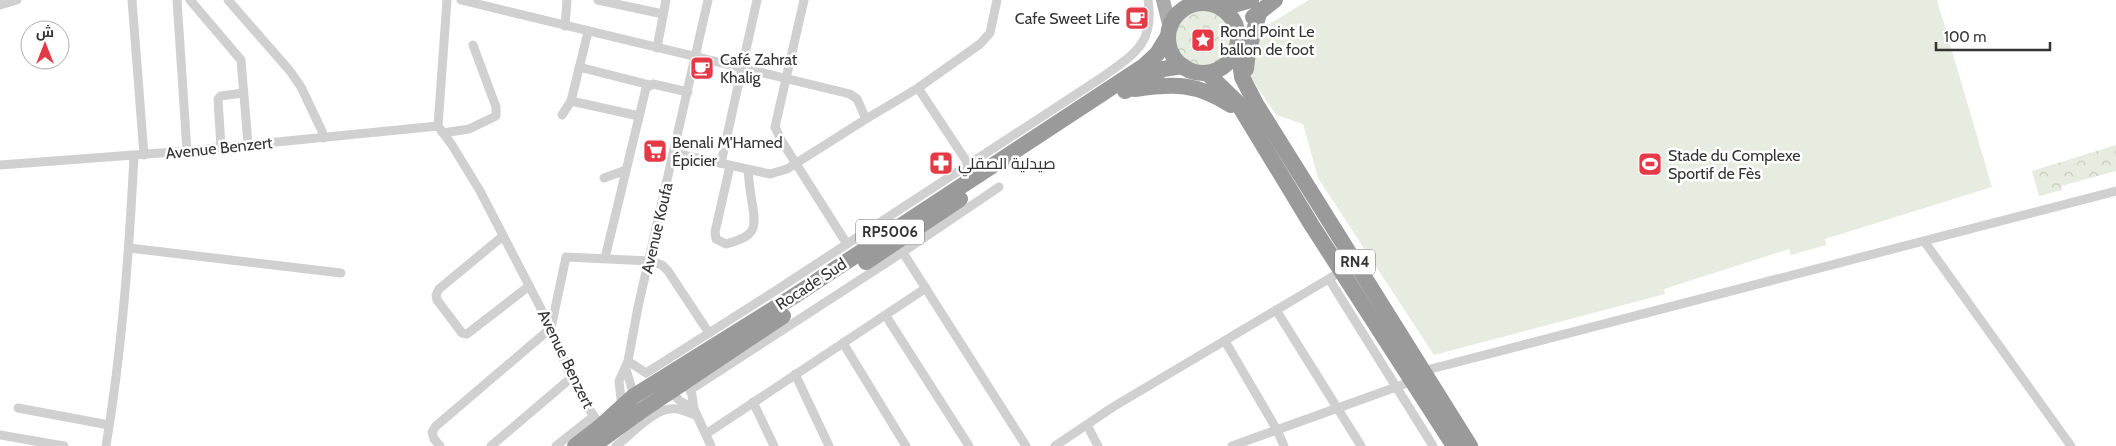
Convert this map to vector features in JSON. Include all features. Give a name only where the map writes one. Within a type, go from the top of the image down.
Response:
[{"type":"highway","points":[[1183,66],[1174,56],[1169,32],[1174,18],[1182,10],[1202,3],[1252,4],[1275,0]]},
{"type":"highway","name":"RN4","points":[[1214,4],[1231,16],[1236,25],[1240,69],[1248,89],[1418,376],[1454,446]]},
{"type":"highway","points":[[1207,73],[1223,67],[1234,54],[1252,4]]},
{"type":"highway","points":[[1248,89],[1246,64],[1252,4]]},
{"type":"highway","name":"Rocade Sud","points":[[575,446],[604,431],[658,382],[685,380],[900,247],[1125,77],[1153,58],[1169,32]]},
{"type":"highway","name":"Rocade Sud","points":[[685,380],[770,312],[1094,91],[1125,77],[1183,66]]},
{"type":"highway","name":"RN4","points":[[1183,66],[1190,70],[1207,73],[1237,102],[1335,275],[1418,376],[1470,446]]},
{"type":"highway","points":[[1125,77],[1164,85],[1198,88],[1214,94],[1244,113]]},
{"type":"highway","name":"Rocade Sud","points":[[593,446],[604,431]]},
{"type":"main road","points":[[1163,0],[1169,32]]},
{"type":"street","points":[[0,5],[18,0]]},
{"type":"street","points":[[106,446],[139,155],[132,0]]},
{"type":"street","points":[[177,0],[187,151]]},
{"type":"street","points":[[190,0],[241,60],[248,144]]},
{"type":"street","points":[[228,0],[279,58],[301,87],[322,131],[323,138]]},
{"type":"street","points":[[447,0],[441,129],[469,130],[496,116],[496,107],[473,45]]},
{"type":"street","points":[[461,0],[494,4],[588,32],[850,94],[857,99],[866,119]]},
{"type":"street","points":[[565,26],[567,0]]},
{"type":"street","points":[[601,0],[635,4],[663,14]]},
{"type":"street","points":[[657,48],[666,0]]},
{"type":"street","name":"Avenue Koufa","points":[[631,408],[619,381],[627,365],[708,0]]},
{"type":"street","points":[[748,170],[756,219],[754,228],[749,234],[737,241],[726,244],[716,239],[715,232],[742,67],[757,0]]},
{"type":"street","points":[[804,0],[775,127],[781,140],[847,244]]},
{"type":"street","points":[[674,153],[748,170],[770,174],[778,173],[918,88],[985,39],[990,33],[997,0]]},
{"type":"street","points":[[1125,77],[1136,52],[1144,41],[1150,20],[1148,0]]},
{"type":"street","points":[[562,115],[571,101],[588,32]]},
{"type":"street","points":[[579,67],[650,85],[688,92]]},
{"type":"street","points":[[605,258],[646,88],[650,85]]},
{"type":"street","points":[[918,88],[969,165]]},
{"type":"street","points":[[658,382],[709,333],[969,165],[1094,91]]},
{"type":"street","points":[[220,148],[218,99],[221,96],[243,93]]},
{"type":"street","points":[[571,101],[639,116]]},
{"type":"street","name":"Avenue Benzert","points":[[0,165],[441,129],[480,192],[504,236],[551,328],[571,378],[604,431]]},
{"type":"street","points":[[604,178],[626,170]]},
{"type":"street","points":[[999,186],[900,247],[1026,446]]},
{"type":"street","points":[[1232,446],[1396,387],[1418,376],[2116,191]]},
{"type":"street","points":[[504,236],[438,289],[437,300],[462,333],[467,334],[529,286]]},
{"type":"street","points":[[1924,241],[2071,446]]},
{"type":"street","points":[[129,248],[341,273]]},
{"type":"street","points":[[440,446],[434,439],[432,432],[436,426],[551,328],[566,257],[650,260],[662,265],[668,271],[709,333]]},
{"type":"street","points":[[1055,446],[1113,407],[1335,275],[1396,387],[1433,446]]},
{"type":"street","points":[[706,434],[926,288]]},
{"type":"street","points":[[1276,310],[1362,446]]},
{"type":"street","points":[[886,316],[969,446]]},
{"type":"street","points":[[1225,341],[1277,430],[1284,446]]},
{"type":"street","points":[[843,343],[906,446]]},
{"type":"street","points":[[627,365],[658,382],[695,412]]},
{"type":"street","name":"Avenue Koufa","points":[[627,365],[631,408]]},
{"type":"street","points":[[795,374],[829,446]]},
{"type":"street","points":[[491,446],[571,378]]},
{"type":"street","points":[[685,380],[695,412],[711,446]]},
{"type":"street","points":[[753,402],[774,446]]},
{"type":"street","points":[[18,408],[109,425]]},
{"type":"street","points":[[556,446],[672,408],[695,412]]},
{"type":"street","points":[[1086,425],[1098,446]]},
{"type":"street","points":[[0,435],[64,446]]},
{"type":"green space","name":"Stade du Complexe Sportif de Fès","points":[[1309,0],[1937,0],[1992,187],[1825,239],[1826,245],[1791,255],[1789,249],[1664,289],[1665,294],[1434,355],[1318,178],[1303,124],[1276,115],[1250,76],[1261,29]]},
{"type":"green space","points":[[1204,7],[1216,10],[1226,16],[1232,26],[1235,38],[1232,50],[1226,60],[1216,66],[1204,69],[1192,66],[1182,60],[1176,50],[1173,38],[1176,26],[1182,16],[1192,10]]},
{"type":"green space","points":[[2116,145],[2116,171],[2061,186],[2062,190],[2039,196],[2032,171]]},
{"type":"place","name":"Cafe Sweet Life","points":[[1137,18]]},
{"type":"place","name":"Rond Point Le ballon de foot","points":[[1203,40]]},
{"type":"place","name":"Café Zahrat Khalig","points":[[702,68]]},
{"type":"place","name":"Benali M'Hamed Épicier","points":[[655,151]]},
{"type":"place","name":"صيدلية الصقلي","points":[[941,163]]},
{"type":"place","name":"Stade du Complexe Sportif de Fès","points":[[1650,164]]}]
